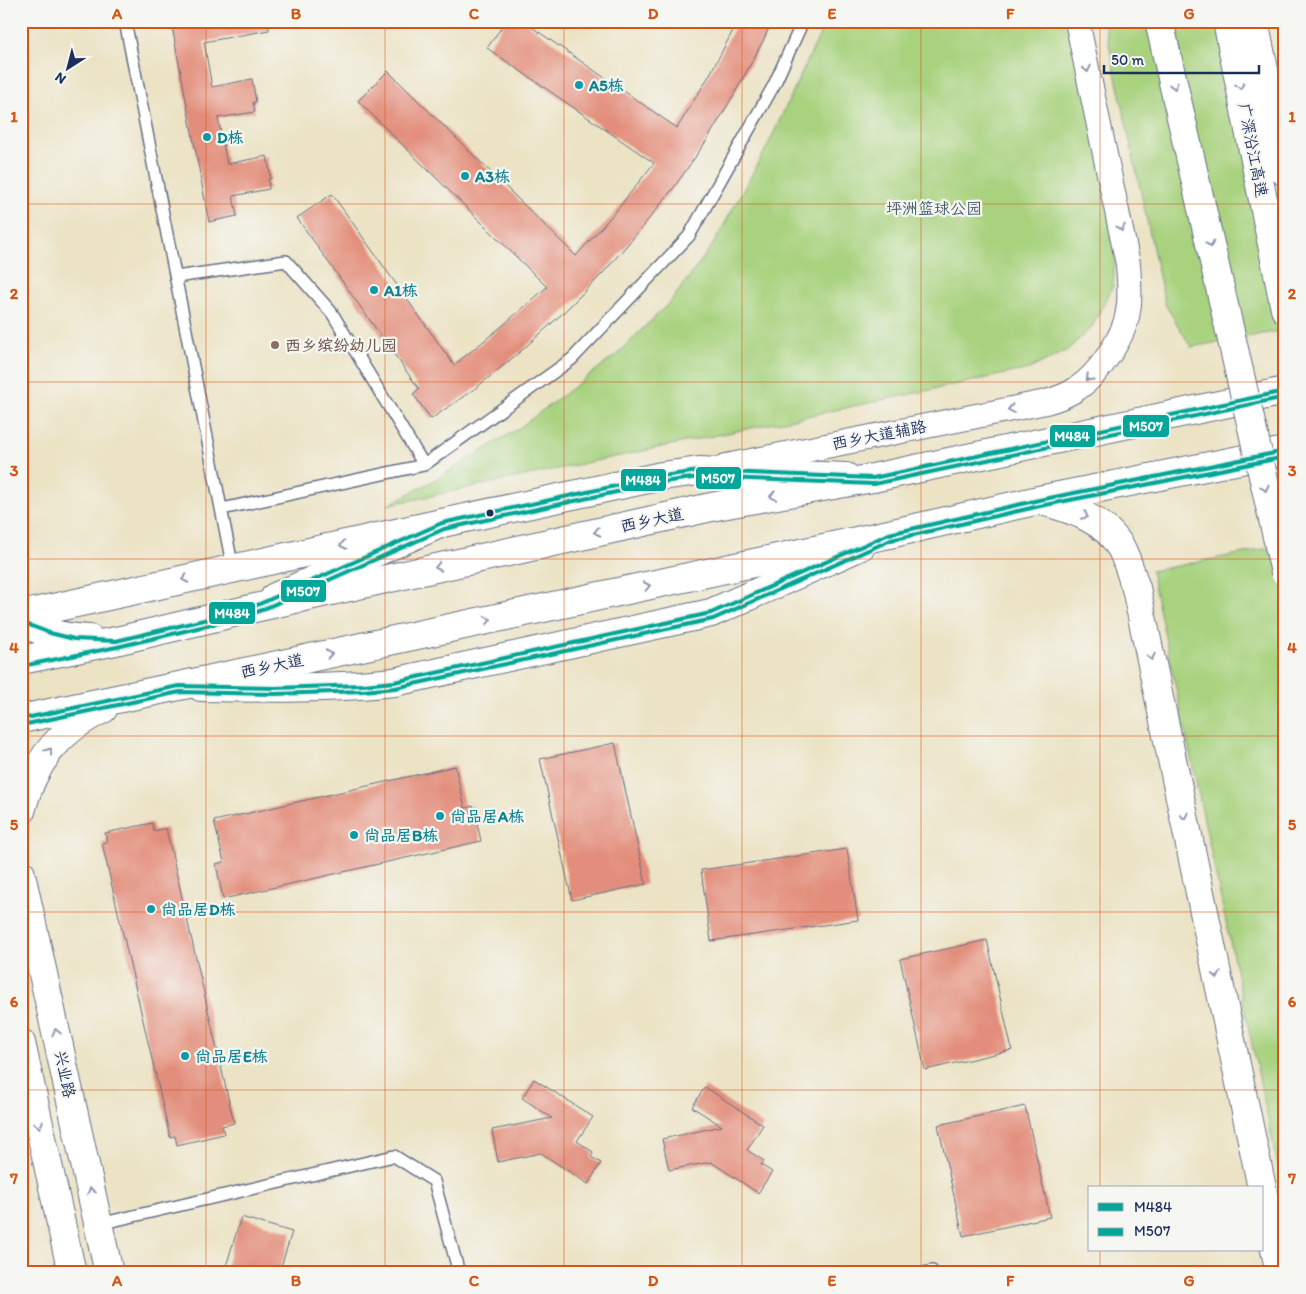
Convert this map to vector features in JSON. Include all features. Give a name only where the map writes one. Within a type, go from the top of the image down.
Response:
[{"type":"main road","points":[[1159,21],[1285,572]]},
{"type":"main road","name":"广深沿江高速","points":[[1227,21],[1285,309]]},
{"type":"main road","points":[[1254,21],[1285,172]]},
{"type":"main road","name":"西乡大道","points":[[21,660],[116,641],[246,610],[716,506],[872,478],[1285,391]]},
{"type":"main road","name":"西乡大道","points":[[21,719],[889,534],[1039,500],[1285,451]]},
{"type":"main road","name":"西乡大道辅路","points":[[246,610],[442,524],[662,476],[699,472],[872,478]]},
{"type":"main road","points":[[1039,500],[1070,509],[1090,518],[1107,530],[1120,546],[1136,588],[1262,1186]]},
{"type":"main road","points":[[21,615],[442,524]]},
{"type":"main road","points":[[179,686],[275,688],[394,682],[711,613],[889,534]]},
{"type":"main road","points":[[21,622],[41,630],[74,639],[116,641]]},
{"type":"main road","points":[[21,811],[25,795],[36,772],[54,744],[70,729],[89,716],[130,696]]},
{"type":"main road","name":"兴业路","points":[[21,874],[109,1273]]},
{"type":"main road","points":[[21,1044],[72,1273]]},
{"type":"main road","points":[[1264,1197],[1280,1273]]},
{"type":"street","name":"西乡大道辅路","points":[[699,472],[1046,402],[1079,388],[1097,370],[1110,353],[1123,330],[1128,313],[1130,300],[1128,264],[1077,21]]},
{"type":"lane","points":[[125,21],[234,569]]},
{"type":"lane","points":[[222,509],[424,466],[572,359],[689,236],[774,86],[802,21]]},
{"type":"lane","points":[[176,277],[286,261],[332,314],[424,466]]},
{"type":"lane","points":[[98,1224],[394,1156],[434,1181],[459,1273]]},
{"type":"green space","name":"坪洲篮球公园","points":[[826,21],[1072,21],[1118,218],[1113,286],[1092,327],[1066,351],[1029,369],[388,505],[436,479],[519,428],[616,355],[672,300],[714,243],[768,145]]},
{"type":"green space","points":[[1104,21],[1236,21],[1285,266],[1285,330],[1191,347],[1165,304]]},
{"type":"green space","points":[[1285,545],[1285,1199],[1151,571]]},
{"type":"building","name":"D栋","points":[[171,21],[268,21],[269,30],[204,42],[212,87],[252,79],[256,102],[253,102],[255,112],[218,118],[227,164],[267,156],[271,179],[268,179],[269,189],[233,196],[237,216],[209,222]]},
{"type":"building","points":[[506,21],[523,21],[677,128],[709,76],[738,21],[772,21],[736,91],[707,140],[675,186],[640,230],[603,273],[521,351],[476,388],[431,419],[413,394],[419,389],[297,218],[332,194],[454,365],[547,287],[358,101],[388,71],[576,256],[616,211],[654,163],[487,48]]},
{"type":"building","points":[[615,743],[646,884],[572,900],[540,759]]},
{"type":"building","points":[[455,766],[465,808],[473,806],[481,841],[223,899],[216,864],[224,862],[214,821]]},
{"type":"building","points":[[152,823],[154,831],[166,828],[234,1123],[222,1126],[224,1134],[177,1145],[175,1136],[170,1137],[102,843],[107,842],[105,833]]},
{"type":"building","points":[[847,849],[858,920],[711,941],[701,870]]},
{"type":"building","points":[[987,940],[1012,1050],[925,1070],[900,959]]},
{"type":"building","points":[[534,1079],[593,1117],[577,1141],[593,1152],[591,1157],[601,1163],[588,1184],[541,1153],[498,1162],[492,1130],[552,1118],[522,1098]]},
{"type":"building","points":[[705,1087],[763,1125],[747,1150],[764,1161],[761,1165],[772,1172],[758,1193],[711,1162],[669,1170],[662,1139],[722,1126],[692,1107]]},
{"type":"building","points":[[1025,1106],[1050,1217],[963,1236],[938,1125]]},
{"type":"building","points":[[241,1217],[292,1232],[279,1273],[224,1273]]},
{"type":"transit line","name":"M484","points":[[21,622],[50,633],[74,639],[116,641],[246,610],[442,523],[662,476],[699,471],[873,478],[1285,391]]},
{"type":"transit line","name":"M507","points":[[22,666],[117,647],[248,616],[444,529],[663,482],[699,477],[874,484],[1285,397]]},
{"type":"transit line","name":"M484","points":[[21,719],[179,686],[275,688],[394,682],[711,613],[889,534],[1039,500],[1285,451]]},
{"type":"transit line","name":"M507","points":[[22,725],[180,692],[275,694],[395,688],[713,619],[891,540],[1040,506],[1285,457]]},
{"type":"place","name":"A5栋","points":[[579,85]]},
{"type":"place","name":"D栋","points":[[207,137]]},
{"type":"place","name":"A3栋","points":[[465,176]]},
{"type":"place","name":"A1栋","points":[[374,290]]},
{"type":"place","name":"西乡缤纷幼儿园","points":[[275,345]]},
{"type":"place","name":"尚品居A栋","points":[[440,816]]},
{"type":"place","name":"尚品居B栋","points":[[354,835]]},
{"type":"place","name":"尚品居D栋","points":[[151,909]]},
{"type":"place","name":"尚品居E栋","points":[[185,1056]]}]
